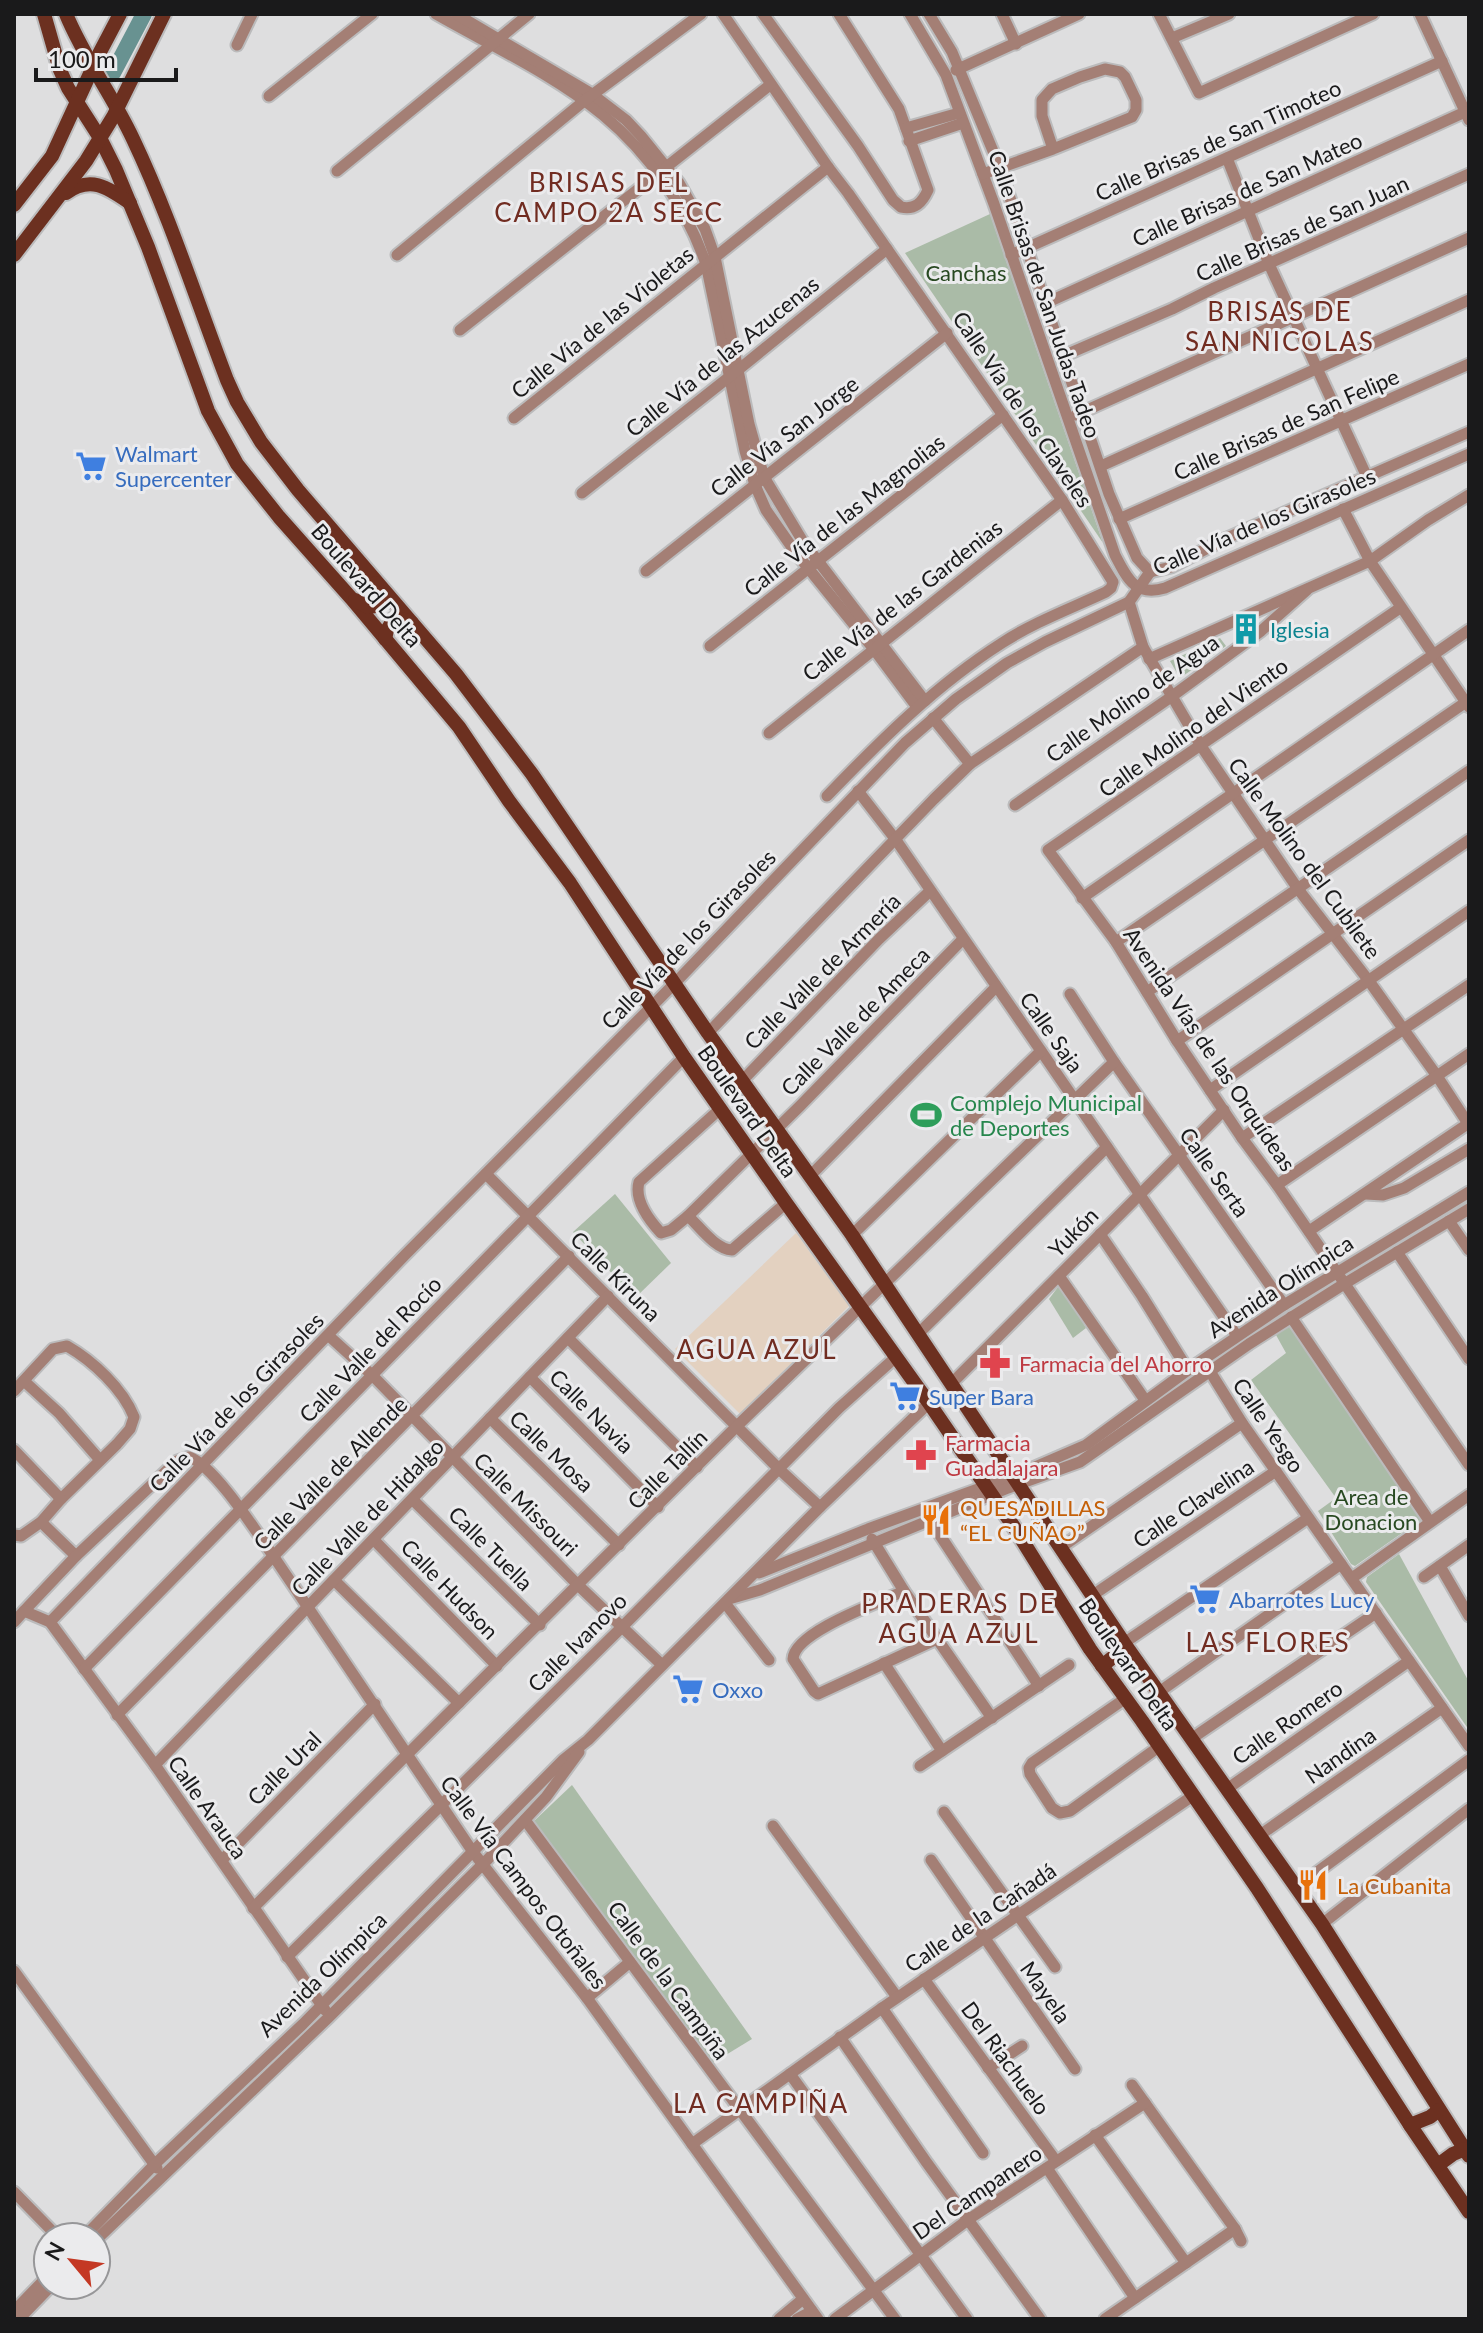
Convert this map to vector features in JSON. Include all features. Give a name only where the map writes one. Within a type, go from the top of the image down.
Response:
[{"type":"main road","name":"Boulevard Delta","points":[[44,14],[60,70],[76,102],[100,138],[131,203],[208,411],[237,464],[459,727],[570,883],[684,1057],[1014,1527],[1102,1666],[1194,1795],[1469,2212]]},
{"type":"main road","name":"Boulevard Delta","points":[[66,14],[75,37],[118,108],[167,215],[237,402],[261,442],[298,490],[456,674],[532,774],[708,1033],[1023,1484],[1060,1548],[1124,1643],[1297,1887],[1467,2152]]},
{"type":"main road","points":[[14,205],[52,156],[120,14]]},
{"type":"main road","points":[[14,255],[86,161],[118,108],[164,14]]},
{"type":"main road","points":[[75,37],[95,42],[106,39],[108,35]]},
{"type":"main road","points":[[53,203],[80,184],[113,191],[131,203]]},
{"type":"main road","points":[[351,598],[368,607],[376,606],[379,596],[376,581]]},
{"type":"main road","points":[[385,639],[394,619],[412,623]]},
{"type":"main road","points":[[1102,1666],[1117,1654],[1138,1662]]},
{"type":"main road","points":[[1410,2125],[1439,2110]]},
{"type":"main road","points":[[1438,2165],[1453,2154],[1467,2152]]},
{"type":"street","points":[[237,45],[252,14]]},
{"type":"street","points":[[269,96],[372,14]]},
{"type":"street","points":[[436,14],[494,42],[588,97],[662,170],[710,261],[745,451],[760,481],[766,510],[814,566],[921,704],[827,796]]},
{"type":"street","points":[[456,14],[494,42]]},
{"type":"street","points":[[337,171],[529,14]]},
{"type":"street","points":[[397,255],[588,97],[701,14]]},
{"type":"street","name":"Calle Vía de los Claveles","points":[[723,14],[1062,500],[1111,578],[1113,585],[1106,592],[1004,641],[921,704]]},
{"type":"street","points":[[763,14],[893,200],[904,208],[920,204],[928,190],[906,128],[889,91],[839,14]]},
{"type":"street","name":"Calle Brisas de San Judas Tadeo","points":[[910,14],[946,75],[994,204],[1115,555],[1138,588]]},
{"type":"street","name":"Calle Brisas de San Judas Tadeo","points":[[929,14],[960,68],[967,92],[1000,168],[1119,519],[1141,564],[1150,572]]},
{"type":"street","points":[[1002,14],[1016,44]]},
{"type":"street","points":[[946,75],[1016,44],[1066,16],[1079,14]]},
{"type":"street","points":[[1159,14],[1199,93],[1373,14]]},
{"type":"street","points":[[1172,38],[1229,14]]},
{"type":"street","points":[[1420,14],[1467,116]]},
{"type":"street","name":"Calle Brisas de San Timoteo","points":[[1011,255],[1442,61]]},
{"type":"street","points":[[983,174],[1053,149],[1132,117],[1136,100],[1120,72],[1105,69],[1059,86],[1045,95],[1041,105],[1042,116],[1053,149]]},
{"type":"street","points":[[460,330],[770,85]]},
{"type":"street","name":"Calle Brisas de San Mateo","points":[[1046,303],[1248,210],[1467,116]]},
{"type":"street","points":[[909,141],[961,118]]},
{"type":"street","points":[[906,128],[961,118]]},
{"type":"street","points":[[1227,158],[1269,264],[1367,477]]},
{"type":"street","name":"Calle Vía de las Violetas","points":[[514,418],[828,167]]},
{"type":"street","name":"Calle Brisas de San Juan","points":[[1063,356],[1469,174]]},
{"type":"street","points":[[994,204],[1010,198]]},
{"type":"street","points":[[1068,417],[1469,238]]},
{"type":"street","name":"Calle Vía de las Azucenas","points":[[582,493],[887,249]]},
{"type":"street","points":[[1101,466],[1469,300]]},
{"type":"street","name":"Calle Vía San Jorge","points":[[646,571],[947,333]]},
{"type":"street","name":"Calle Brisas de San Felipe","points":[[1119,519],[1469,364]]},
{"type":"street","name":"Calle Vía de las Magnolias","points":[[710,646],[1003,415]]},
{"type":"street","name":"Calle Vía de los Girasoles","points":[[1150,572],[1171,567],[1227,538],[1469,432]]},
{"type":"street","name":"Calle Vía de los Girasoles","points":[[50,1622],[405,1255],[675,983],[858,791],[933,718],[1007,663],[1129,602],[1138,588],[1149,591],[1165,588],[1469,454]]},
{"type":"street","name":"Calle Molino de Agua","points":[[1149,659],[1370,561],[1469,495]]},
{"type":"street","name":"Calle Vía de las Gardenias","points":[[769,733],[1062,500]]},
{"type":"street","points":[[1116,942],[1468,703],[1400,608],[1370,561],[1343,509]]},
{"type":"street","points":[[1138,588],[1150,572]]},
{"type":"street","name":"Calle Molino de Agua","points":[[1015,805],[1261,631],[1307,590]]},
{"type":"street","name":"Calle Molino del Cubilete","points":[[1129,602],[1143,647],[1201,746],[1298,889],[1369,981],[1469,1124]]},
{"type":"street","name":"Calle Molino del Viento","points":[[1048,850],[1400,608]]},
{"type":"street","points":[[1082,898],[1469,630]]},
{"type":"street","points":[[708,1033],[970,764],[1143,647]]},
{"type":"street","points":[[933,718],[970,764]]},
{"type":"street","points":[[1147,992],[1469,771]]},
{"type":"street","name":"Calle Saja","points":[[858,791],[896,840],[1237,1336]]},
{"type":"street","points":[[1177,1041],[1469,840]]},
{"type":"street","name":"Avenida Vías de las Orquídeas","points":[[1048,850],[1116,942],[1242,1138],[1469,1465]]},
{"type":"street","name":"Calle Valle de Armería","points":[[742,1081],[879,939],[930,891]]},
{"type":"street","points":[[1210,1090],[1469,911]]},
{"type":"street","name":"Calle Valle de Ameca","points":[[720,1109],[642,1179],[636,1192],[646,1214],[661,1233],[671,1230],[688,1216],[963,939]]},
{"type":"street","points":[[1242,1138],[1469,985]]},
{"type":"street","points":[[810,1176],[996,987]]},
{"type":"street","name":"Calle Serta","points":[[1070,994],[1284,1305]]},
{"type":"street","points":[[852,1235],[1041,1051]]},
{"type":"street","points":[[1277,1185],[1469,1054]]},
{"type":"street","name":"Calle Valle del Rocío","points":[[84,1669],[684,1057]]},
{"type":"street","name":"Calle Tallín","points":[[253,1908],[737,1426],[1114,1062]]},
{"type":"street","name":"Yukón","points":[[952,1383],[1224,1110]]},
{"type":"street","points":[[1309,1231],[1469,1124]]},
{"type":"street","points":[[918,1334],[1107,1147]]},
{"type":"street","points":[[1365,1194],[1383,1195],[1404,1188],[1469,1149]]},
{"type":"street","name":"Calle Kiruna","points":[[486,1174],[820,1507]]},
{"type":"street","name":"Avenida Olímpica","points":[[100,2221],[752,1576],[868,1529],[987,1491],[1023,1484],[1080,1462],[1099,1451],[1206,1366],[1237,1336],[1335,1272],[1469,1192]]},
{"type":"street","points":[[688,1216],[724,1249],[732,1250],[786,1203]]},
{"type":"street","name":"Avenida Olímpica","points":[[1023,1484],[1086,1445],[1188,1370],[1206,1366],[1469,1209]]},
{"type":"street","points":[[1449,1221],[1469,1250]]},
{"type":"street","points":[[1100,1234],[1188,1370]]},
{"type":"street","points":[[1397,1252],[1469,1359]]},
{"type":"street","name":"Calle Valle de Allende","points":[[117,1715],[569,1256]]},
{"type":"street","points":[[1059,1276],[1145,1400]]},
{"type":"street","name":"Calle Valle de Hidalgo","points":[[155,1765],[608,1296]]},
{"type":"street","points":[[1291,1317],[1430,1522]]},
{"type":"street","name":"Calle Missouri","points":[[329,1336],[372,1375],[579,1586],[662,1665]]},
{"type":"street","points":[[568,1338],[697,1467]]},
{"type":"street","points":[[14,1391],[53,1349],[67,1346],[114,1386],[132,1411],[134,1421],[117,1444],[41,1522],[21,1536],[14,1535]]},
{"type":"street","name":"Calle Ivanovo","points":[[287,1957],[839,1408],[896,1357]]},
{"type":"street","name":"Calle Yesgo","points":[[1206,1366],[1242,1423],[1469,1746]]},
{"type":"street","name":"Calle Navia","points":[[530,1377],[658,1507]]},
{"type":"street","points":[[24,1381],[59,1413],[100,1460]]},
{"type":"street","points":[[752,1576],[929,1403]]},
{"type":"street","name":"Calle Mosa","points":[[490,1418],[619,1545]]},
{"type":"street","points":[[1060,1548],[1242,1423]]},
{"type":"street","points":[[14,1450],[61,1499]]},
{"type":"street","points":[[14,1622],[76,1556],[177,1461],[189,1457],[204,1465]]},
{"type":"street","name":"Calle Vía Campos Otoñales","points":[[204,1465],[274,1557],[473,1852],[587,1998],[815,2315]]},
{"type":"street","name":"Calle Clavelina","points":[[1093,1595],[1276,1471]]},
{"type":"street","name":"Avenida Olímpica","points":[[727,1601],[930,1520],[987,1491]]},
{"type":"street","points":[[1352,1578],[1469,1495]]},
{"type":"street","name":"Calle Tuella","points":[[413,1500],[540,1625]]},
{"type":"street","points":[[1124,1643],[1308,1518]]},
{"type":"street","points":[[930,1520],[1039,1686]]},
{"type":"street","points":[[41,1522],[76,1556]]},
{"type":"street","points":[[868,1529],[904,1591],[992,1718]]},
{"type":"street","points":[[792,1536],[794,1548],[803,1555]]},
{"type":"street","name":"Calle Hudson","points":[[374,1540],[497,1666]]},
{"type":"street","points":[[1424,1577],[1469,1545]]},
{"type":"street","points":[[1159,1692],[1341,1564]]},
{"type":"street","points":[[1440,1566],[1469,1616]]},
{"type":"street","points":[[334,1580],[459,1703]]},
{"type":"street","points":[[904,1591],[824,1627],[798,1645],[792,1656],[814,1691],[818,1694],[937,1639]]},
{"type":"street","points":[[727,1601],[769,1660]]},
{"type":"street","points":[[24,1611],[50,1622]]},
{"type":"street","points":[[1191,1739],[1376,1613]]},
{"type":"street","name":"Calle Arauca","points":[[50,1622],[155,1765],[329,2017]]},
{"type":"street","name":"Calle Romero","points":[[1227,1789],[1409,1661]]},
{"type":"street","points":[[884,1663],[942,1751]]},
{"type":"street","points":[[920,1766],[1069,1665]]},
{"type":"street","points":[[1126,1698],[1030,1766],[1030,1774],[1052,1808],[1060,1813],[1070,1811],[1160,1746]]},
{"type":"street","name":"Calle Ural","points":[[222,1860],[375,1704]]},
{"type":"street","name":"Nandina","points":[[1260,1835],[1442,1708]]},
{"type":"street","name":"Avenida Olímpica","points":[[112,2224],[329,2017],[482,1864],[525,1820],[588,1740]]},
{"type":"street","points":[[1297,1887],[1469,1760]]},
{"type":"street","name":"Calle de la Cañadá","points":[[692,2144],[897,1997],[1194,1795]]},
{"type":"street","points":[[1322,1924],[1469,1809]]},
{"type":"street","points":[[944,1812],[1055,1967]]},
{"type":"street","name":"Calle de la Campiña","points":[[525,1820],[895,2319]]},
{"type":"street","points":[[773,1826],[897,1997]]},
{"type":"street","name":"Mayela","points":[[931,1860],[1075,2069]]},
{"type":"street","points":[[587,1998],[630,1962]]},
{"type":"street","points":[[14,1971],[155,2164],[161,2177]]},
{"type":"street","name":"Del Riachuelo","points":[[924,1979],[988,2068],[1135,2298]]},
{"type":"street","points":[[882,2008],[983,2153]]},
{"type":"street","points":[[840,2037],[1040,2319]]},
{"type":"street","points":[[988,2068],[1022,2046]]},
{"type":"street","points":[[790,2074],[967,2319]]},
{"type":"street","points":[[1105,2319],[1186,2263],[1238,2235],[1132,2085]]},
{"type":"street","name":"Del Campanero","points":[[835,2319],[969,2219],[1145,2103]]},
{"type":"street","points":[[1095,2135],[1186,2263]]},
{"type":"street","points":[[14,2192],[42,2221]]},
{"type":"street","points":[[14,2311],[32,2292]]},
{"type":"street","points":[[779,2319],[803,2299]]},
{"type":"street","points":[[19,2319],[36,2301]]},
{"type":"street","points":[[797,2319],[815,2315]]},
{"type":"shaded area","points":[[796,1233],[849,1306],[740,1414],[675,1349]]},
{"type":"green space","name":"Canchas","points":[[990,214],[1103,543],[905,253]]},
{"type":"green space","points":[[1220,638],[1226,646],[1180,678],[1170,661]]},
{"type":"green space","points":[[615,1194],[671,1263],[635,1298],[573,1232]]},
{"type":"green space","points":[[1061,1283],[1086,1328],[1073,1338],[1049,1299]]},
{"type":"green space","name":"Area de Donacion","points":[[1286,1326],[1292,1327],[1422,1519],[1355,1566],[1318,1511],[1336,1498],[1251,1380],[1286,1353],[1276,1335]]},
{"type":"green space","name":"Area de Donacion","points":[[1399,1554],[1469,1682],[1469,1730],[1366,1582],[1367,1577]]},
{"type":"green space","points":[[572,1785],[752,2039],[711,2064],[534,1821]]},
{"type":"waterway","points":[[113,73],[144,14]]},
{"type":"place","name":"Walmart Supercenter","points":[[91,466]]},
{"type":"place","name":"Iglesia","points":[[1246,629]]},
{"type":"place","name":"Complejo Municipal de Deportes","points":[[926,1115]]},
{"type":"place","name":"Farmacia del Ahorro","points":[[995,1363]]},
{"type":"place","name":"Super Bara","points":[[905,1396]]},
{"type":"place","name":"Farmacia Guadalajara","points":[[921,1455]]},
{"type":"place","name":"QUESADILLAS “EL CUÑAO”","points":[[936,1520]]},
{"type":"place","name":"Abarrotes Lucy","points":[[1205,1599]]},
{"type":"place","name":"Oxxo","points":[[688,1689]]},
{"type":"place","name":"La Cubanita","points":[[1313,1885]]},
{"type":"district","name":"BRISAS DEL CAMPO 2A SECC","points":[[609,197]]},
{"type":"district","name":"BRISAS DE SAN NICOLAS","points":[[1280,326]]},
{"type":"district","name":"AGUA AZUL","points":[[757,1349]]},
{"type":"district","name":"PRADERAS DE AGUA AZUL","points":[[959,1618]]},
{"type":"district","name":"LAS FLORES","points":[[1268,1642]]},
{"type":"district","name":"LA CAMPIÑA","points":[[761,2103]]}]
